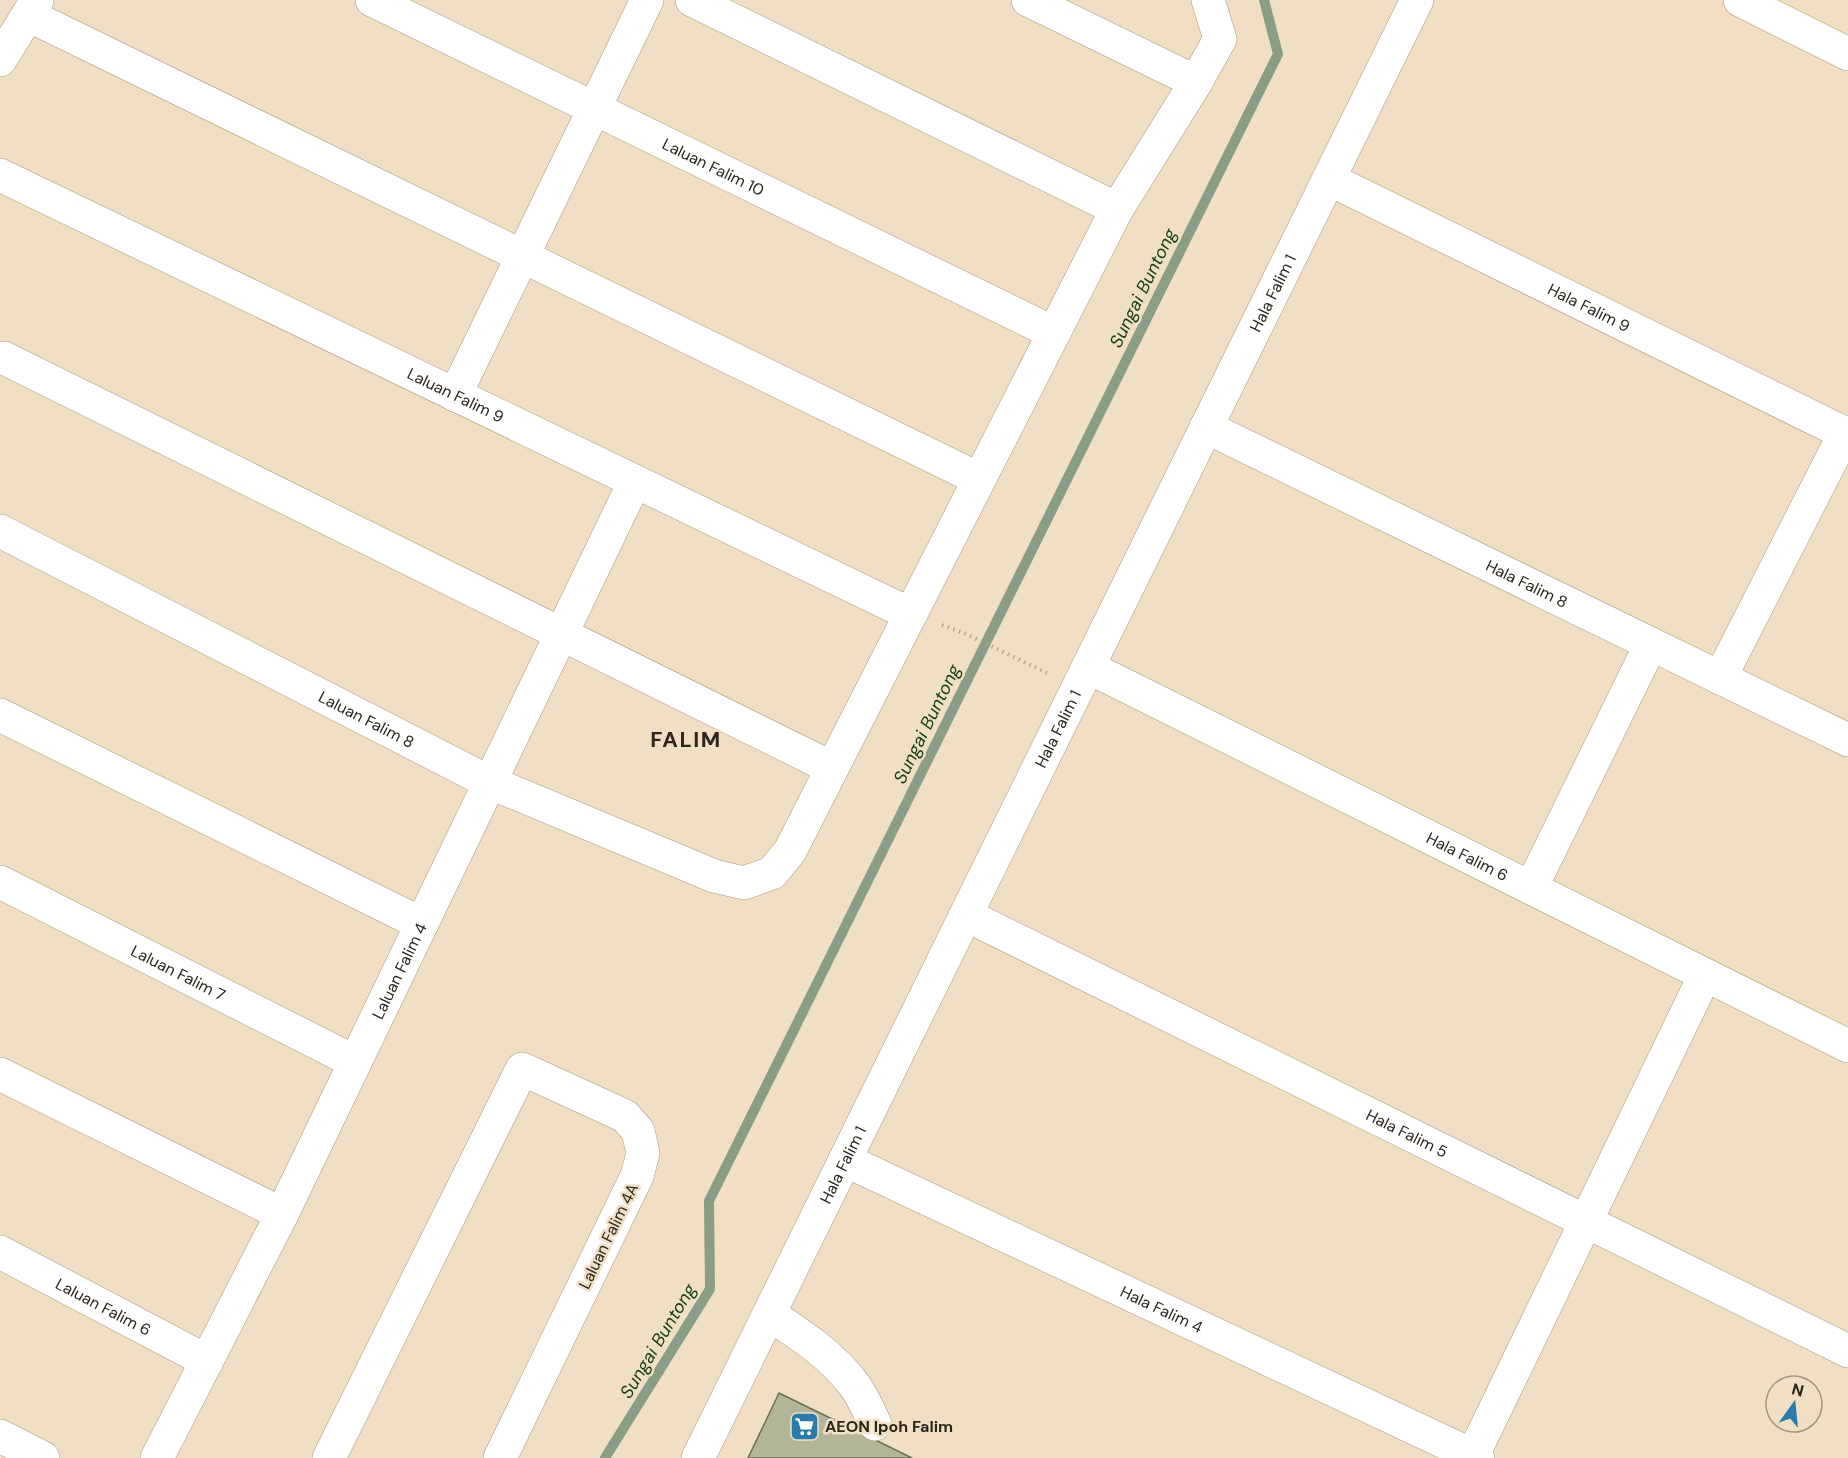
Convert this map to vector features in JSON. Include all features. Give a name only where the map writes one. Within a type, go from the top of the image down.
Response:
[{"type":"street","name":"Laluan Falim 10","points":[[372,0],[1054,333]]},
{"type":"street","points":[[454,395],[647,0]]},
{"type":"street","points":[[692,0],[1116,209]]},
{"type":"street","points":[[1028,0],[1196,82]]},
{"type":"street","points":[[4,358],[832,768],[1116,209],[1196,82],[1220,39],[1208,0]]},
{"type":"street","name":"Hala Falim 1","points":[[698,1458],[1417,0]]},
{"type":"street","points":[[1740,0],[1848,54]]},
{"type":"street","points":[[0,60],[33,8],[522,256],[979,479]]},
{"type":"street","name":"Laluan Falim 9","points":[[0,176],[910,614]]},
{"type":"street","name":"Hala Falim 9","points":[[1329,179],[1846,434]]},
{"type":"street","name":"Hala Falim 8","points":[[1206,427],[1848,740]]},
{"type":"street","points":[[1720,678],[1846,434]]},
{"type":"street","name":"Laluan Falim 4","points":[[157,1458],[282,1214],[635,481]]},
{"type":"street","name":"Laluan Falim 8","points":[[0,531],[489,782],[714,876],[744,883],[772,873],[790,851],[832,768]]},
{"type":"street","points":[[1531,888],[1651,644]]},
{"type":"street","name":"Hala Falim 6","points":[[1088,667],[1848,1046]]},
{"type":"street","points":[[0,715],[423,924]]},
{"type":"street","name":"Laluan Falim 7","points":[[0,882],[355,1062]]},
{"type":"street","name":"Hala Falim 5","points":[[966,915],[1848,1351]]},
{"type":"street","points":[[1475,1457],[1705,975]]},
{"type":"street","name":"Laluan Falim 4A","points":[[329,1458],[522,1069],[625,1116],[638,1131],[643,1153],[637,1176],[500,1458]]},
{"type":"street","points":[[0,1074],[282,1214]]},
{"type":"street","name":"Hala Falim 4","points":[[845,1160],[1475,1457]]},
{"type":"street","name":"Laluan Falim 6","points":[[0,1252],[207,1361]]},
{"type":"street","points":[[769,1314],[809,1340],[836,1364],[856,1388],[875,1424]]},
{"type":"street","points":[[0,1437],[43,1458]]},
{"type":"path","points":[[966,634],[1030,664]]},
{"type":"building","name":"AEON Ipoh Falim","points":[[779,1393],[912,1458],[748,1458]]},
{"type":"waterway","name":"Sungai Buntong","points":[[605,1458],[710,1289],[709,1201],[1278,54],[1264,0]]},
{"type":"place","name":"AEON Ipoh Falim","points":[[804,1426]]},
{"type":"district","name":"FALIM","points":[[686,739]]}]
